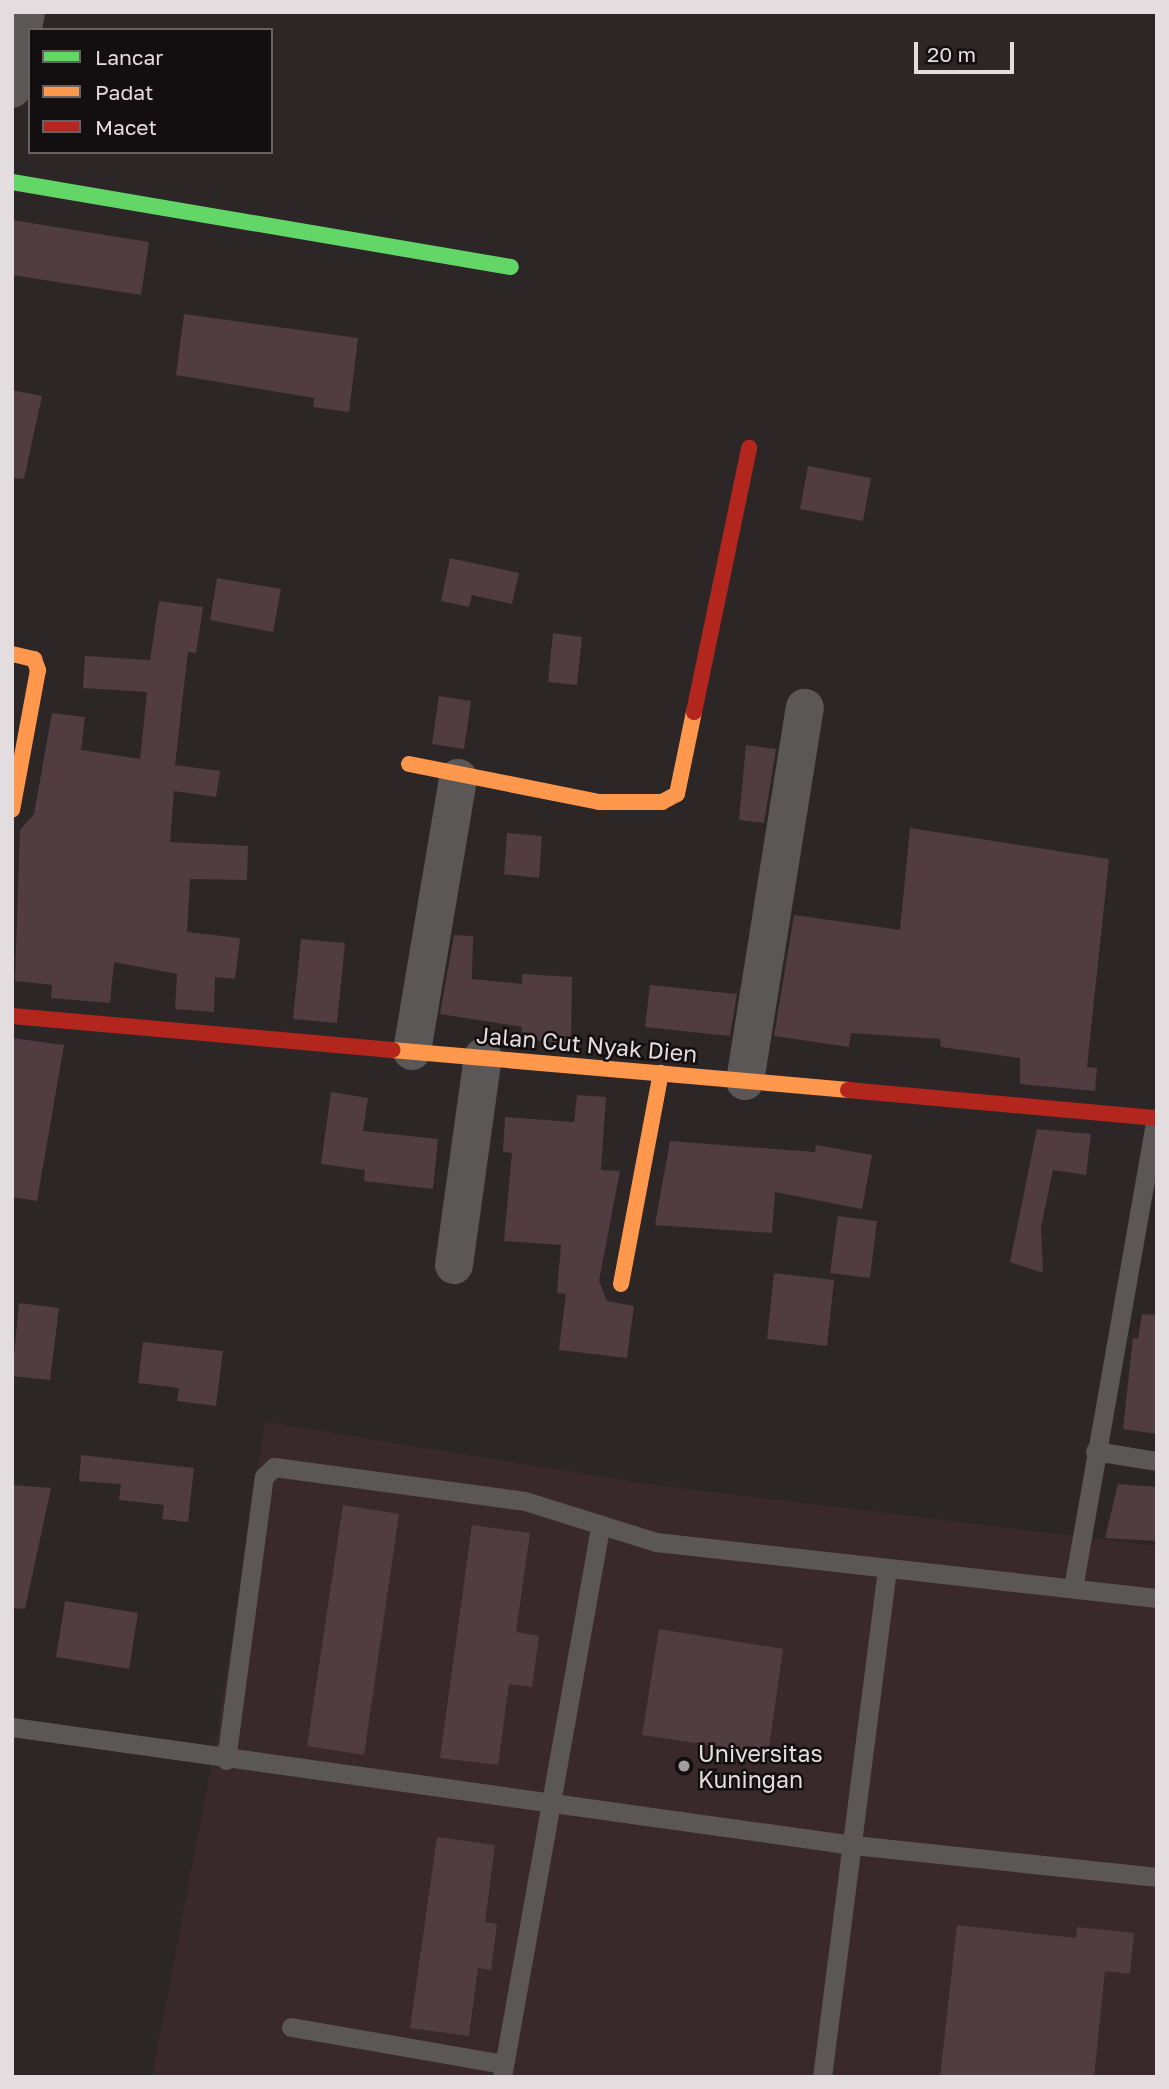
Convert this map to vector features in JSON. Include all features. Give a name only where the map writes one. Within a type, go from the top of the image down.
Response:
[{"type":"street","points":[[12,89],[26,12]]},
{"type":"street","points":[[12,182],[511,267]]},
{"type":"street","points":[[409,764],[458,778],[599,802],[662,802],[677,794],[749,448]]},
{"type":"street","points":[[12,654],[34,659],[38,670],[12,810]]},
{"type":"street","points":[[745,1081],[805,708]]},
{"type":"street","points":[[412,1052],[458,778]]},
{"type":"street","name":"Jalan Cut Nyak Dien","points":[[12,1016],[1156,1118]]},
{"type":"street","points":[[454,1265],[483,1057]]},
{"type":"street","points":[[621,1284],[661,1073]]},
{"type":"lane","points":[[1073,1588],[1095,1451],[1156,1118]]},
{"type":"lane","points":[[1095,1451],[1157,1461]]},
{"type":"lane","points":[[226,1760],[270,1468],[525,1501],[600,1528],[656,1542],[1157,1598]]},
{"type":"lane","points":[[291,2027],[502,2071],[546,1803],[600,1528]]},
{"type":"lane","points":[[822,2077],[887,1569]]},
{"type":"lane","points":[[12,1727],[226,1760],[853,1845],[1157,1877]]},
{"type":"shaded area","name":"Universitas Kuningan","points":[[265,1422],[646,1484],[1157,1546],[1157,2077],[152,2077],[218,1730]]},
{"type":"building","points":[[12,220],[149,242],[141,295],[12,275]]},
{"type":"building","points":[[184,314],[358,338],[349,412],[313,407],[314,398],[176,375]]},
{"type":"building","points":[[12,390],[42,396],[24,479],[12,478]]},
{"type":"building","points":[[808,466],[871,478],[863,521],[800,509]]},
{"type":"building","points":[[450,558],[519,573],[512,604],[472,595],[469,607],[441,601]]},
{"type":"building","points":[[217,578],[281,589],[273,632],[210,620]]},
{"type":"building","points":[[159,601],[203,607],[196,653],[188,652],[175,765],[220,771],[216,797],[174,791],[170,842],[248,846],[247,880],[190,879],[187,932],[240,938],[235,979],[215,977],[214,1012],[175,1009],[177,974],[114,962],[110,1003],[51,998],[52,985],[15,981],[20,830],[34,814],[52,713],[85,717],[81,750],[140,759],[147,692],[83,688],[85,656],[150,660]]},
{"type":"building","points":[[553,633],[582,637],[577,685],[548,682]]},
{"type":"building","points":[[439,696],[471,701],[464,749],[432,744]]},
{"type":"building","points":[[746,745],[776,749],[764,823],[739,820]]},
{"type":"building","points":[[910,828],[1109,859],[1087,1067],[1097,1068],[1095,1091],[1020,1084],[1020,1058],[941,1047],[940,1039],[851,1033],[849,1047],[774,1036],[794,915],[900,930]]},
{"type":"building","points":[[507,833],[542,836],[539,878],[504,874]]},
{"type":"building","points":[[454,935],[473,936],[472,979],[522,984],[522,974],[572,977],[571,1044],[521,1039],[522,1027],[440,1014]]},
{"type":"building","points":[[301,939],[345,943],[337,1023],[293,1019]]},
{"type":"building","points":[[650,985],[737,994],[730,1036],[645,1027]]},
{"type":"building","points":[[12,1038],[64,1045],[37,1201],[12,1197]]},
{"type":"building","points":[[331,1092],[368,1098],[363,1131],[438,1139],[433,1189],[364,1181],[365,1170],[321,1164]]},
{"type":"building","points":[[577,1095],[606,1097],[601,1170],[620,1171],[599,1281],[607,1301],[634,1306],[627,1358],[559,1350],[566,1294],[557,1293],[561,1245],[504,1241],[512,1153],[503,1152],[505,1117],[574,1122]]},
{"type":"building","points":[[1037,1129],[1091,1134],[1086,1175],[1053,1170],[1041,1227],[1043,1273],[1010,1262]]},
{"type":"building","points":[[670,1141],[815,1152],[816,1145],[872,1155],[862,1209],[775,1192],[772,1233],[655,1225]]},
{"type":"building","points":[[838,1216],[877,1221],[870,1278],[830,1273]]},
{"type":"building","points":[[774,1273],[834,1280],[827,1346],[767,1339]]},
{"type":"building","points":[[19,1303],[59,1308],[50,1380],[12,1376]]},
{"type":"building","points":[[1142,1314],[1157,1315],[1157,1434],[1123,1429],[1133,1338],[1138,1339]]},
{"type":"building","points":[[143,1342],[223,1351],[216,1406],[177,1401],[179,1388],[138,1383]]},
{"type":"building","points":[[81,1455],[194,1468],[188,1522],[162,1519],[164,1505],[119,1500],[121,1484],[79,1481]]},
{"type":"building","points":[[1118,1484],[1157,1487],[1157,1541],[1105,1538]]},
{"type":"building","points":[[12,1485],[51,1488],[25,1609],[12,1608]]},
{"type":"building","points":[[343,1505],[399,1514],[364,1755],[307,1746]]},
{"type":"building","points":[[472,1525],[530,1533],[516,1632],[539,1636],[532,1687],[509,1684],[498,1765],[440,1758]]},
{"type":"building","points":[[65,1601],[138,1613],[129,1669],[56,1657]]},
{"type":"building","points":[[659,1629],[783,1649],[768,1754],[642,1735]]},
{"type":"building","points":[[437,1837],[495,1845],[485,1922],[497,1924],[491,1970],[478,1968],[469,2036],[410,2028]]},
{"type":"building","points":[[957,1925],[1076,1938],[1077,1927],[1134,1933],[1130,1974],[1105,1971],[1094,2077],[940,2077]]},
{"type":"traffic: fast","points":[[12,182],[511,267]]},
{"type":"traffic: slow","points":[[12,654],[34,659],[38,670],[12,810]]},
{"type":"traffic: slow","points":[[409,764],[599,802],[662,802],[677,794],[694,712]]},
{"type":"traffic: slow","points":[[392,1050],[848,1090]]},
{"type":"traffic: slow","points":[[621,1284],[661,1073]]},
{"type":"traffic: jam","points":[[694,712],[749,448]]},
{"type":"traffic: jam","points":[[12,1016],[392,1050]]},
{"type":"traffic: jam","points":[[848,1090],[1157,1118]]},
{"type":"place","name":"Universitas Kuningan","points":[[684,1766]]}]
